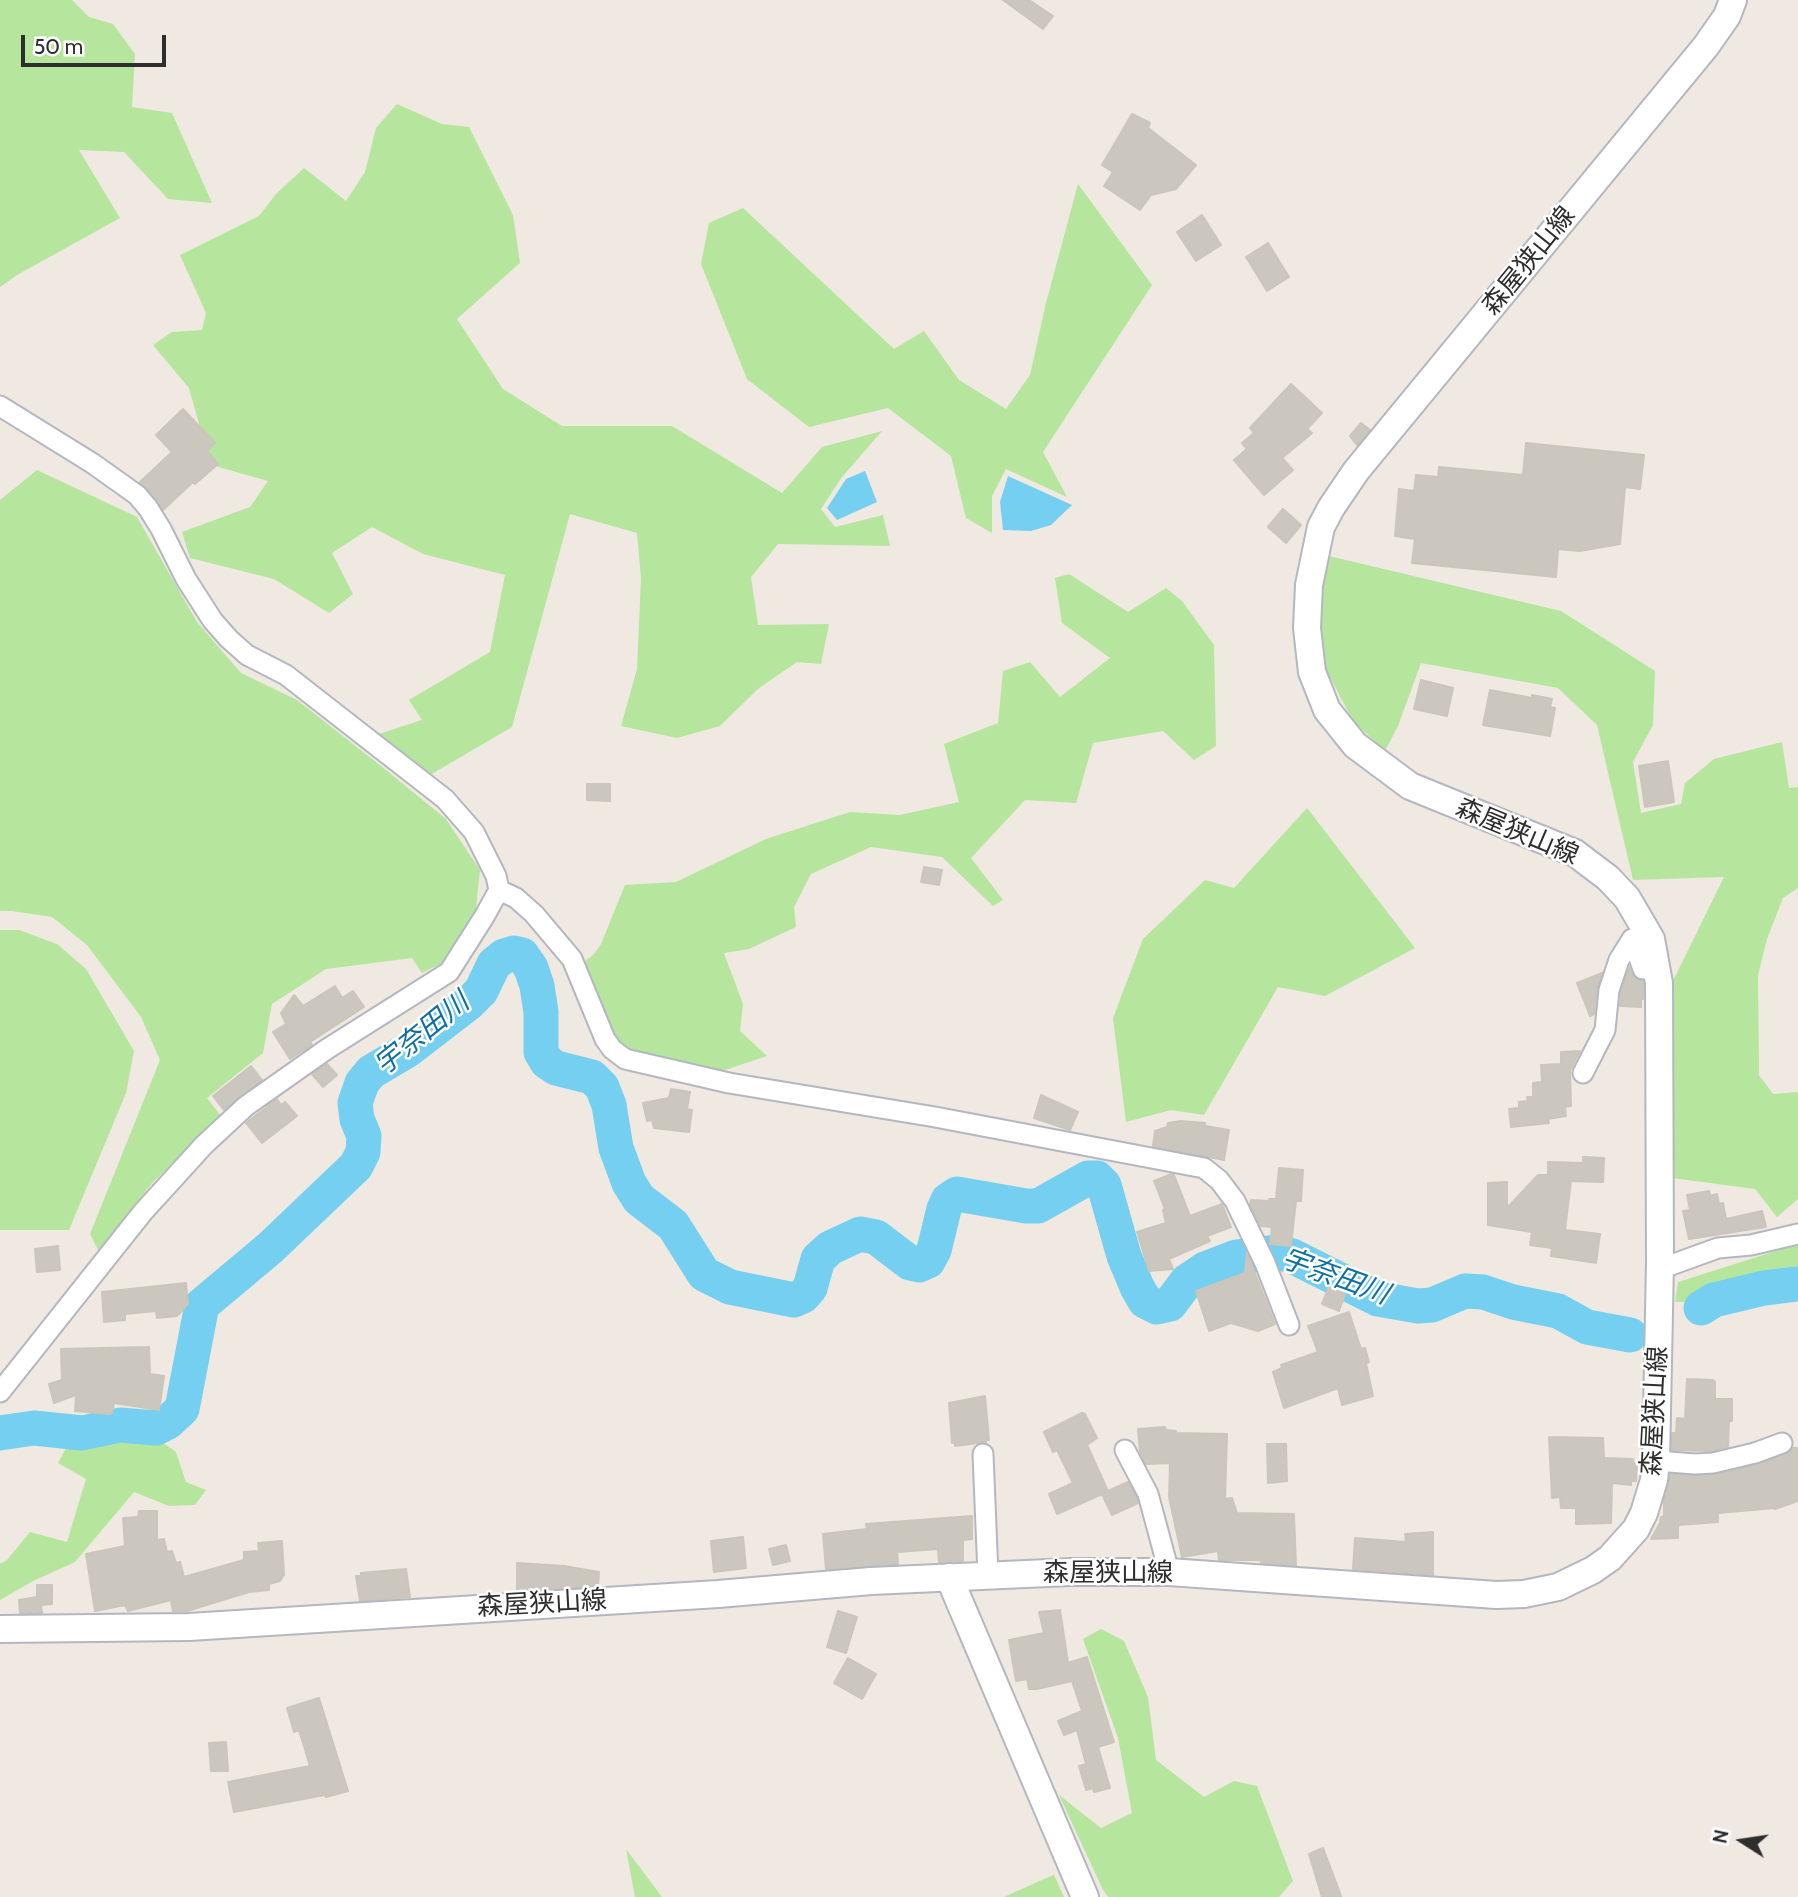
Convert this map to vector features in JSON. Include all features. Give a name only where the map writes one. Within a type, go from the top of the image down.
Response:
[{"type":"main road","name":"森屋狭山線","points":[[0,1629],[189,1627],[949,1577],[1070,1572],[1169,1572],[1496,1595],[1541,1592],[1558,1587],[1592,1570],[1624,1544],[1644,1513],[1654,1480],[1656,1461],[1660,1269],[1658,969],[1651,939],[1627,898],[1575,853],[1410,786],[1355,745],[1328,710],[1312,672],[1307,628],[1309,585],[1321,527],[1356,471],[1706,46],[1727,16],[1733,0]]},
{"type":"main road","points":[[949,1577],[1085,1897]]},
{"type":"street","points":[[0,407],[92,463],[137,495],[161,529],[186,579],[213,621],[229,639],[247,655],[286,675],[444,799],[474,832],[496,876],[499,890],[449,972],[327,1049],[246,1107],[204,1145],[143,1212],[0,1392]]},
{"type":"street","points":[[499,890],[525,906],[572,959],[605,1039],[612,1049],[625,1059],[729,1083],[935,1117],[1204,1168],[1219,1180],[1235,1201],[1261,1255],[1289,1325]]},
{"type":"street","points":[[1583,1073],[1605,1030],[1609,990],[1619,960],[1632,939],[1643,970],[1658,969]]},
{"type":"street","points":[[1660,1269],[1718,1248],[1751,1245],[1798,1234]]},
{"type":"street","points":[[1656,1461],[1713,1463],[1782,1443]]},
{"type":"street","points":[[1125,1450],[1148,1494],[1169,1572]]},
{"type":"street","points":[[983,1454],[988,1575]]},
{"type":"green space","points":[[0,0],[72,0],[89,17],[113,24],[135,54],[132,107],[172,113],[212,203],[168,199],[124,152],[79,150],[120,218],[0,287]]},
{"type":"green space","points":[[397,104],[442,124],[469,127],[513,215],[520,263],[457,319],[503,389],[562,426],[672,426],[782,493],[822,447],[882,431],[842,477],[821,509],[835,527],[883,515],[890,546],[778,544],[751,577],[758,625],[829,624],[821,664],[797,662],[759,688],[720,726],[677,738],[621,726],[637,669],[641,579],[637,533],[570,514],[512,727],[430,775],[379,734],[422,720],[409,700],[490,652],[505,575],[423,554],[372,527],[332,553],[353,594],[329,613],[274,579],[190,558],[182,532],[250,507],[268,481],[215,466],[206,449],[189,388],[153,345],[172,332],[202,330],[206,313],[180,255],[259,216],[276,194],[304,168],[346,201],[365,172],[376,128]]},
{"type":"green space","points":[[1078,184],[1152,285],[1043,452],[1067,497],[1006,469],[992,496],[992,533],[966,518],[951,456],[888,408],[809,427],[747,379],[701,264],[709,223],[743,208],[894,349],[924,331],[959,380],[1006,409],[1030,375]]},
{"type":"green space","points":[[37,470],[137,517],[197,622],[241,673],[297,700],[446,819],[480,870],[475,918],[450,959],[422,973],[412,958],[326,969],[272,1004],[263,1053],[207,1098],[221,1116],[152,1183],[99,1252],[90,1234],[160,1060],[141,1017],[87,945],[52,917],[0,911],[0,500]]},
{"type":"green space","points":[[1329,556],[1561,611],[1655,671],[1653,725],[1633,762],[1641,813],[1681,804],[1685,783],[1714,759],[1782,742],[1789,788],[1798,787],[1798,888],[1783,898],[1767,939],[1758,975],[1759,1075],[1773,1094],[1798,1092],[1798,1199],[1777,1217],[1755,1189],[1672,1178],[1671,985],[1724,877],[1633,880],[1597,725],[1558,688],[1421,663],[1398,726],[1385,751],[1353,721],[1321,660],[1320,592]]},
{"type":"green space","points":[[1069,574],[1128,612],[1166,588],[1182,601],[1214,645],[1216,746],[1194,760],[1163,731],[1093,743],[1076,803],[1025,800],[971,858],[1003,900],[993,906],[942,857],[871,847],[811,874],[794,907],[796,927],[749,949],[724,953],[743,1004],[740,1031],[767,1056],[722,1071],[643,1058],[625,1051],[609,1033],[580,965],[594,954],[601,944],[625,885],[676,882],[766,839],[850,812],[900,815],[959,802],[944,744],[998,723],[1003,671],[1030,662],[1060,697],[1110,658],[1062,623],[1055,578]]},
{"type":"green space","points":[[1307,808],[1415,948],[1325,996],[1278,987],[1204,1115],[1171,1110],[1126,1122],[1113,1018],[1143,939],[1205,880],[1234,888]]},
{"type":"green space","points":[[0,930],[19,930],[57,944],[86,969],[134,1051],[126,1093],[69,1230],[0,1230]]},
{"type":"green space","points":[[1798,1244],[1798,1292],[1783,1288],[1715,1302],[1675,1302],[1678,1282]]},
{"type":"green space","points":[[98,1420],[142,1428],[176,1452],[186,1482],[206,1490],[195,1505],[169,1506],[134,1492],[75,1562],[0,1600],[0,1564],[7,1560],[30,1532],[67,1542],[86,1479],[58,1463],[80,1422]]},
{"type":"green space","points":[[1101,1629],[1124,1641],[1148,1697],[1156,1760],[1204,1797],[1234,1781],[1257,1786],[1293,1881],[1279,1897],[1108,1897],[1103,1890],[1059,1795],[1101,1828],[1132,1813],[1118,1738],[1083,1639]]},
{"type":"green space","points":[[626,1849],[662,1897],[635,1897]]},
{"type":"green space","points":[[1053,1875],[1064,1897],[1004,1897]]},
{"type":"water","points":[[865,471],[877,502],[837,520],[827,508],[846,479]]},
{"type":"water","points":[[1008,476],[1072,505],[1051,525],[1031,531],[1003,530],[1000,502]]},
{"type":"building","points":[[1003,0],[1029,0],[1053,16],[1043,29]]},
{"type":"building","points":[[1132,114],[1150,123],[1148,128],[1196,165],[1176,189],[1151,195],[1140,210],[1104,186],[1113,172],[1102,165]]},
{"type":"building","points":[[1202,215],[1221,245],[1196,261],[1177,232]]},
{"type":"building","points":[[1268,243],[1289,277],[1267,291],[1246,257]]},
{"type":"building","points":[[1291,384],[1322,413],[1307,429],[1312,433],[1282,458],[1293,470],[1264,495],[1234,460],[1247,449],[1242,443],[1254,433],[1250,428]]},
{"type":"building","points":[[183,409],[215,443],[207,451],[218,464],[195,484],[193,482],[163,510],[140,482],[172,452],[156,435]]},
{"type":"building","points":[[1361,423],[1370,430],[1357,445],[1350,436]]},
{"type":"building","points":[[1526,443],[1644,455],[1640,489],[1625,487],[1620,544],[1580,551],[1558,549],[1556,577],[1412,563],[1415,539],[1395,536],[1399,489],[1414,491],[1416,475],[1438,477],[1439,467],[1523,475]]},
{"type":"building","points":[[1283,509],[1301,525],[1286,543],[1268,527]]},
{"type":"building","points":[[1421,680],[1453,688],[1447,716],[1414,709]]},
{"type":"building","points":[[1490,690],[1552,699],[1550,707],[1555,708],[1550,736],[1483,725]]},
{"type":"building","points":[[1668,761],[1674,802],[1645,807],[1639,766]]},
{"type":"building","points":[[587,784],[610,784],[610,801],[587,800]]},
{"type":"building","points":[[924,867],[942,870],[939,885],[921,882]]},
{"type":"building","points":[[1629,968],[1635,978],[1643,981],[1641,1007],[1620,1006]]},
{"type":"building","points":[[1602,973],[1594,1014],[1590,1016],[1577,983]]},
{"type":"building","points":[[335,986],[342,998],[353,991],[364,1007],[310,1042],[312,1045],[290,1059],[273,1032],[286,1024],[281,1013],[294,995],[303,1006]]},
{"type":"building","points":[[1580,1051],[1570,1070],[1571,1106],[1565,1107],[1566,1116],[1548,1119],[1549,1123],[1511,1127],[1509,1109],[1519,1108],[1519,1102],[1533,1097],[1533,1083],[1542,1082],[1541,1065],[1561,1064],[1561,1052]]},
{"type":"building","points":[[327,1064],[337,1075],[323,1087],[312,1074]]},
{"type":"building","points":[[251,1066],[262,1080],[224,1110],[213,1096]]},
{"type":"building","points":[[671,1089],[690,1092],[687,1109],[692,1110],[689,1132],[654,1128],[652,1120],[647,1121],[643,1103],[669,1098]]},
{"type":"building","points":[[1041,1095],[1078,1112],[1070,1130],[1034,1118]]},
{"type":"building","points":[[277,1099],[281,1105],[285,1102],[297,1116],[262,1143],[246,1123]]},
{"type":"building","points":[[1168,1123],[1205,1123],[1205,1126],[1229,1130],[1224,1160],[1153,1146],[1155,1131],[1167,1127]]},
{"type":"building","points":[[1583,1157],[1604,1158],[1603,1182],[1571,1181],[1565,1230],[1600,1234],[1596,1263],[1551,1256],[1552,1248],[1530,1245],[1532,1232],[1488,1225],[1488,1183],[1507,1182],[1507,1208],[1538,1175],[1548,1175],[1548,1162],[1583,1163]]},
{"type":"building","points":[[1279,1168],[1303,1170],[1301,1201],[1296,1201],[1291,1246],[1270,1244],[1272,1227],[1261,1226],[1250,1205],[1251,1200],[1276,1199]]},
{"type":"building","points":[[1172,1174],[1190,1216],[1222,1204],[1231,1227],[1207,1236],[1210,1241],[1169,1259],[1173,1269],[1149,1271],[1137,1232],[1166,1223],[1165,1209],[1154,1181]]},
{"type":"building","points":[[1709,1191],[1710,1196],[1717,1194],[1719,1204],[1723,1203],[1726,1219],[1762,1211],[1766,1227],[1689,1239],[1683,1211],[1690,1210],[1687,1195]]},
{"type":"building","points":[[58,1246],[60,1270],[37,1272],[35,1249]]},
{"type":"building","points":[[1247,1253],[1275,1324],[1258,1331],[1231,1323],[1209,1331],[1196,1291],[1245,1273]]},
{"type":"building","points":[[186,1283],[188,1304],[177,1316],[157,1318],[156,1311],[125,1314],[125,1320],[104,1322],[102,1292]]},
{"type":"building","points":[[1329,1287],[1345,1294],[1339,1311],[1322,1304]]},
{"type":"building","points":[[1349,1312],[1361,1349],[1365,1348],[1369,1362],[1366,1363],[1373,1396],[1342,1405],[1338,1388],[1284,1408],[1273,1372],[1282,1368],[1281,1365],[1318,1352],[1308,1326]]},
{"type":"building","points":[[149,1347],[150,1374],[164,1376],[159,1410],[114,1403],[112,1413],[109,1414],[75,1411],[76,1395],[54,1403],[49,1384],[62,1380],[61,1349]]},
{"type":"building","points":[[1687,1379],[1713,1380],[1715,1399],[1732,1399],[1728,1447],[1711,1451],[1672,1450],[1672,1433],[1676,1433],[1677,1418],[1685,1419]]},
{"type":"building","points":[[985,1396],[989,1440],[955,1446],[955,1443],[952,1443],[949,1403]]},
{"type":"building","points":[[1082,1413],[1097,1438],[1087,1445],[1108,1491],[1128,1482],[1137,1498],[1138,1503],[1112,1515],[1102,1494],[1057,1514],[1049,1494],[1073,1483],[1057,1450],[1053,1452],[1044,1432]]},
{"type":"building","points":[[1165,1427],[1166,1430],[1176,1433],[1227,1434],[1225,1499],[1232,1498],[1237,1513],[1294,1514],[1296,1565],[1261,1563],[1261,1560],[1219,1560],[1218,1551],[1182,1557],[1169,1497],[1170,1463],[1146,1464],[1140,1452],[1138,1429]]},
{"type":"building","points":[[1549,1437],[1603,1438],[1604,1458],[1633,1459],[1633,1463],[1637,1463],[1636,1481],[1631,1481],[1631,1485],[1612,1483],[1611,1523],[1576,1524],[1576,1508],[1561,1508],[1560,1497],[1552,1498]]},
{"type":"building","points":[[1267,1444],[1286,1444],[1287,1481],[1268,1483]]},
{"type":"building","points":[[1793,1448],[1798,1448],[1798,1501],[1775,1509],[1718,1513],[1718,1522],[1678,1525],[1678,1538],[1651,1539],[1661,1517],[1664,1516],[1664,1501],[1670,1474],[1716,1475],[1759,1464],[1786,1454]]},
{"type":"building","points":[[139,1511],[157,1511],[157,1540],[164,1539],[167,1552],[172,1551],[176,1563],[180,1562],[184,1577],[244,1560],[244,1552],[259,1551],[258,1543],[282,1541],[284,1575],[280,1581],[269,1584],[269,1590],[249,1592],[187,1611],[173,1611],[171,1600],[128,1611],[125,1605],[95,1611],[86,1554],[125,1546],[123,1518],[138,1517]]},
{"type":"building","points":[[972,1516],[972,1539],[963,1540],[963,1561],[939,1562],[938,1549],[897,1552],[898,1564],[826,1569],[823,1534],[867,1529],[866,1524]]},
{"type":"building","points":[[1433,1532],[1433,1575],[1353,1569],[1355,1538],[1406,1542],[1405,1534]]},
{"type":"building","points":[[743,1537],[746,1568],[714,1572],[711,1541]]},
{"type":"building","points":[[786,1545],[790,1561],[773,1565],[769,1549]]},
{"type":"building","points":[[517,1563],[564,1566],[599,1572],[598,1586],[517,1591]]},
{"type":"building","points":[[406,1569],[410,1597],[360,1601],[356,1576],[361,1576],[361,1573]]},
{"type":"building","points":[[37,1585],[52,1585],[52,1604],[41,1605],[42,1613],[20,1613],[19,1600],[37,1597]]},
{"type":"building","points":[[1060,1610],[1068,1663],[1087,1657],[1114,1742],[1098,1747],[1110,1788],[1094,1792],[1093,1788],[1086,1790],[1079,1766],[1086,1764],[1077,1730],[1064,1735],[1058,1721],[1082,1711],[1072,1681],[1029,1689],[1027,1679],[1016,1681],[1009,1640],[1044,1633],[1039,1612]]},
{"type":"building","points":[[838,1611],[857,1617],[846,1653],[827,1647]]},
{"type":"building","points":[[848,1658],[876,1674],[862,1699],[834,1683]]},
{"type":"building","points":[[319,1698],[348,1791],[234,1812],[228,1782],[310,1766],[299,1730],[294,1732],[287,1708]]},
{"type":"building","points":[[226,1742],[228,1771],[211,1771],[209,1743]]},
{"type":"building","points":[[1323,1848],[1341,1897],[1322,1897],[1309,1854]]},
{"type":"waterway","name":"宇奈田川","points":[[0,1433],[34,1428],[82,1433],[120,1425],[156,1428],[168,1422],[182,1409],[202,1305],[270,1248],[356,1166],[363,1152],[364,1136],[357,1119],[355,1103],[362,1083],[371,1072],[408,1050],[469,1003],[481,991],[494,964],[504,956],[514,953],[522,955],[531,968],[537,986],[541,1012],[541,1052],[547,1062],[556,1068],[592,1077],[602,1087],[609,1105],[616,1148],[629,1183],[639,1199],[673,1225],[704,1274],[730,1287],[794,1300],[803,1296],[810,1288],[818,1259],[830,1248],[860,1234],[876,1237],[910,1263],[919,1265],[928,1261],[934,1250],[944,1209],[948,1200],[957,1194],[1038,1206],[1088,1178],[1097,1178],[1104,1185],[1124,1256],[1137,1287],[1145,1301],[1157,1307],[1170,1304],[1187,1281],[1205,1269],[1236,1257],[1277,1252],[1292,1256],[1378,1299],[1418,1306],[1432,1305],[1465,1291],[1483,1292],[1513,1302],[1558,1311],[1587,1327],[1630,1335]]},
{"type":"waterway","name":"宇奈田川","points":[[1701,1308],[1714,1300],[1764,1288],[1798,1284]]}]
